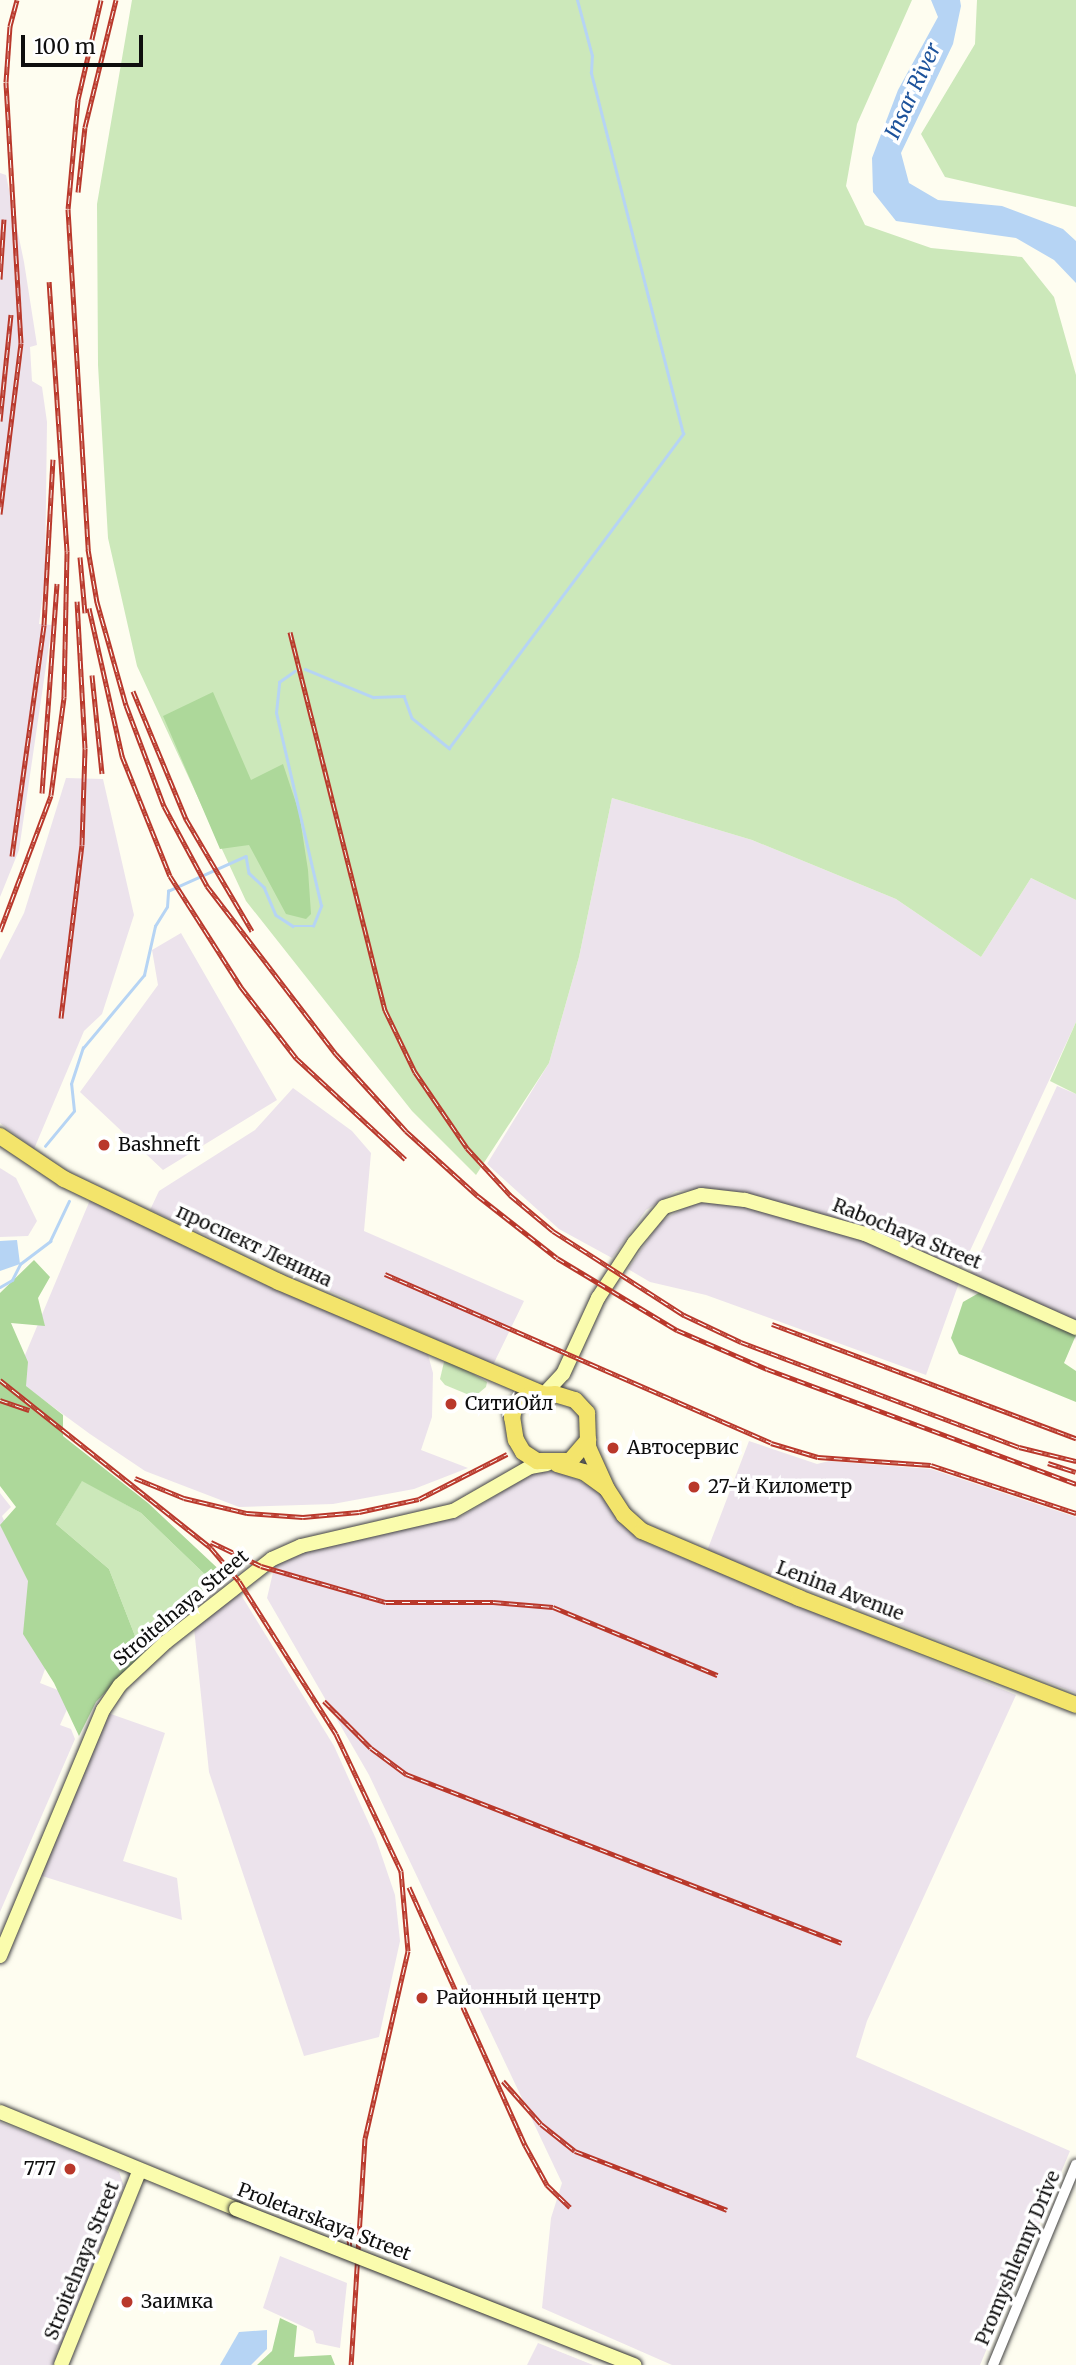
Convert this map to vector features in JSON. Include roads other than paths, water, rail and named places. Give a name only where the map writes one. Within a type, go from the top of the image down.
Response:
[{"type":"main road","name":"проспект Ленина","points":[[0,1136],[64,1179],[323,1302],[438,1348],[499,1378],[544,1393]]},
{"type":"main road","points":[[499,1378],[510,1398],[516,1440],[529,1458],[584,1472],[607,1489]]},
{"type":"main road","points":[[512,1418],[520,1400],[544,1393],[575,1400],[587,1413],[588,1440],[607,1489]]},
{"type":"main road","points":[[551,1464],[577,1457],[588,1440]]},
{"type":"main road","name":"Lenina Avenue","points":[[607,1489],[632,1524],[670,1546],[1076,1705]]},
{"type":"street","name":"Rabochaya Street","points":[[544,1393],[563,1374],[598,1297],[634,1243],[664,1207],[701,1195],[745,1200],[865,1234],[1076,1328]]},
{"type":"street","points":[[563,1374],[564,1386],[575,1400]]},
{"type":"street","points":[[506,1480],[515,1466],[516,1440]]},
{"type":"street","name":"Stroitelnaya Street","points":[[0,1956],[103,1710],[120,1685],[166,1642],[272,1559],[302,1546],[453,1511],[530,1467],[551,1464]]},
{"type":"street","name":"Proletarskaya Street","points":[[0,2112],[139,2172],[635,2365]]},
{"type":"street","name":"Promyshlenny Drive","points":[[993,2365],[1076,2165]]},
{"type":"street","name":"Stroitelnaya Street","points":[[61,2365],[139,2172]]},
{"type":"water","name":"Insar River","points":[[931,0],[960,0],[961,6],[953,44],[901,153],[909,183],[938,200],[1002,206],[1063,229],[1076,241],[1076,283],[1054,260],[1016,238],[896,221],[873,192],[872,158],[898,90],[938,17]]},
{"type":"water","points":[[17,1240],[20,1264],[0,1271],[0,1241]]},
{"type":"water","points":[[267,2330],[267,2349],[251,2365],[220,2365],[239,2332]]},
{"type":"waterway","points":[[305,669],[373,697],[404,696],[412,718],[449,748],[683,434],[591,73],[592,56],[577,0]]},
{"type":"waterway","points":[[45,1146],[74,1111],[71,1084],[83,1048],[144,975],[155,926],[167,907],[168,891],[246,856],[249,873],[264,887],[276,915],[293,926],[313,926],[321,906],[276,713],[279,682],[295,671]]},
{"type":"waterway","points":[[0,1287],[12,1280],[20,1264],[50,1241],[69,1201]]},
{"type":"railway","points":[[0,514],[21,343],[6,82],[10,26],[17,0]]},
{"type":"railway","points":[[101,0],[78,100],[68,209],[88,549],[97,602],[126,705],[164,806],[207,886],[336,1054],[406,1131],[478,1196],[557,1258],[677,1330],[767,1369],[1076,1484]]},
{"type":"railway","points":[[78,192],[85,127],[116,0]]},
{"type":"railway","points":[[0,279],[4,219]]},
{"type":"railway","points":[[0,931],[51,795],[64,697],[67,551],[49,282]]},
{"type":"railway","points":[[0,421],[11,315]]},
{"type":"railway","points":[[12,856],[44,625],[53,459]]},
{"type":"railway","points":[[80,557],[85,613]]},
{"type":"railway","points":[[42,793],[57,584]]},
{"type":"railway","points":[[61,1018],[82,845],[85,748],[77,601]]},
{"type":"railway","points":[[89,608],[122,756],[170,876],[241,987],[296,1058],[405,1159]]},
{"type":"railway","points":[[290,632],[385,1010],[415,1072],[467,1148],[510,1195],[553,1231],[684,1315],[741,1342],[1019,1447],[1076,1461]]},
{"type":"railway","points":[[92,675],[102,773]]},
{"type":"railway","points":[[133,691],[186,819],[252,931]]},
{"type":"railway","points":[[385,1274],[771,1443],[818,1457],[931,1465],[1076,1513]]},
{"type":"railway","points":[[772,1324],[1076,1438]]},
{"type":"railway","points":[[0,1380],[211,1548],[239,1581],[336,1734],[401,1871],[408,1951],[365,2138],[351,2365]]},
{"type":"railway","points":[[0,1400],[29,1410]]},
{"type":"railway","points":[[135,1478],[184,1498],[247,1513],[303,1517],[359,1512],[419,1499],[507,1454]]},
{"type":"railway","points":[[1048,1463],[1076,1472]]},
{"type":"railway","points":[[211,1542],[261,1566],[386,1602],[493,1602],[553,1607],[717,1675]]},
{"type":"railway","points":[[324,1701],[371,1748],[406,1774],[841,1943]]},
{"type":"railway","points":[[409,1887],[525,2145],[547,2185],[570,2207]]},
{"type":"railway","points":[[503,2081],[541,2124],[575,2151],[727,2210]]},
{"type":"railway","points":[[348,2223],[350,2254]]},
{"type":"place","name":"Bashneft","points":[[104,1145]]},
{"type":"place","name":"СитиОйл","points":[[451,1404]]},
{"type":"place","name":"Автосервис","points":[[613,1448]]},
{"type":"place","name":"27-й Километр","points":[[694,1487]]},
{"type":"place","name":"Районный центр","points":[[422,1998]]},
{"type":"place","name":"777","points":[[70,2169]]},
{"type":"place","name":"Заимка","points":[[127,2302]]}]
